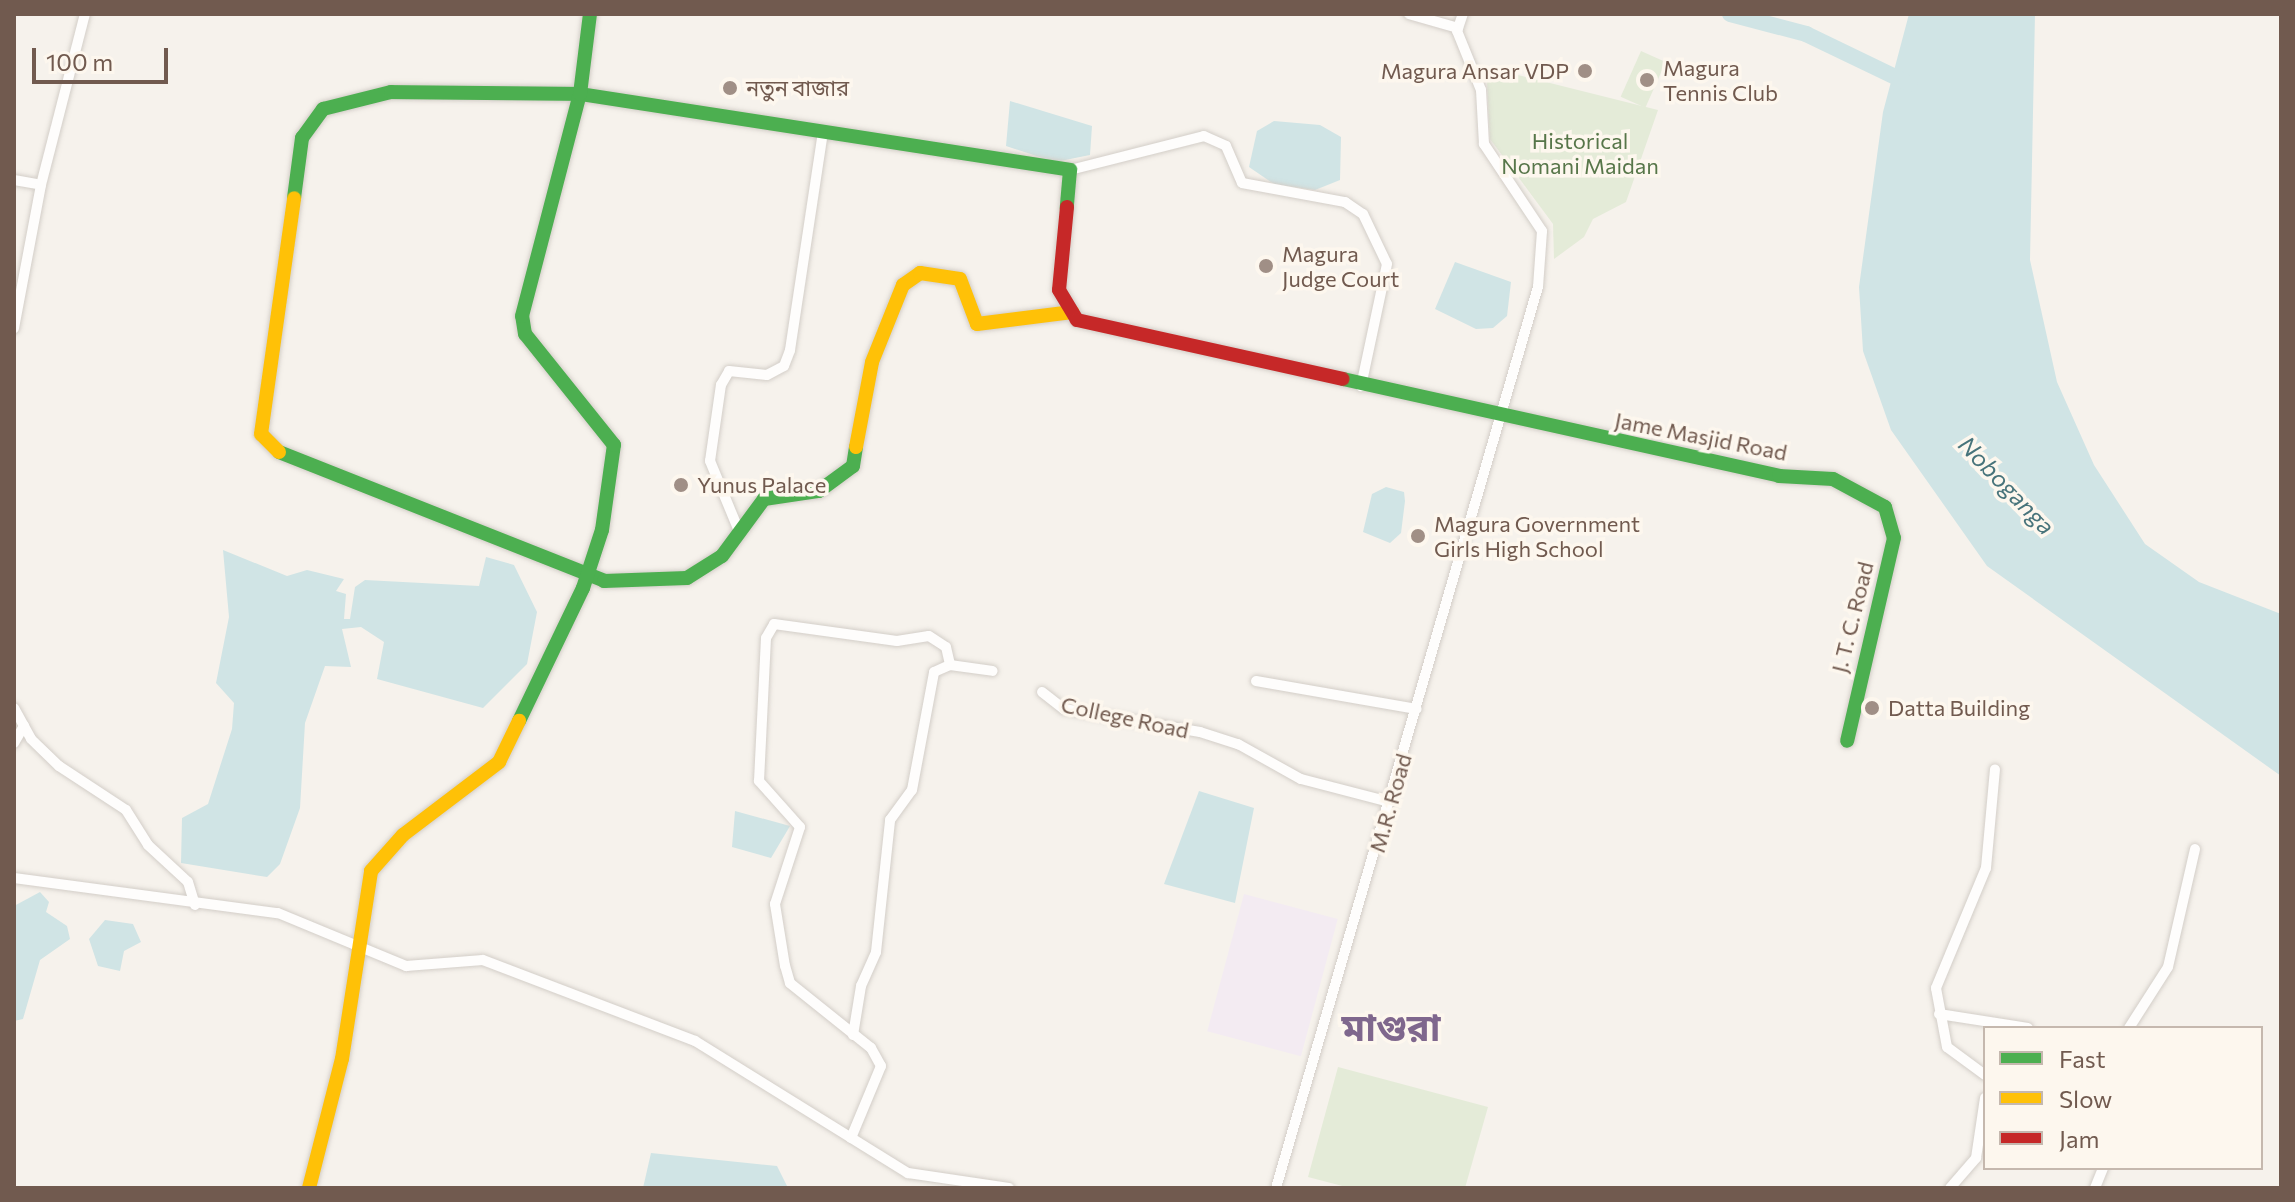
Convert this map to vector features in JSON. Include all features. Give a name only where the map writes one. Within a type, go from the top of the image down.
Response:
[{"type":"street","points":[[14,328],[41,185],[85,14]]},
{"type":"street","points":[[309,1188],[342,1059],[371,871],[403,835],[499,762],[588,575],[612,486],[614,445],[525,334],[522,316],[580,94],[590,14]]},
{"type":"street","points":[[1409,14],[1458,29],[1463,14]]},
{"type":"street","name":"M.R. Road","points":[[1276,1188],[1503,417],[1538,287],[1542,231],[1484,144],[1481,90],[1458,29]]},
{"type":"street","points":[[1070,170],[1059,290],[1072,312],[977,324],[960,279],[920,273],[903,285],[872,362],[853,466],[819,491],[764,499],[707,571],[687,578],[604,581],[275,450],[260,423],[309,121],[323,109],[391,92],[580,94],[1070,170],[1204,136],[1226,146],[1242,183],[1345,202],[1363,214],[1377,231],[1387,264],[1361,386]]},
{"type":"street","points":[[739,531],[710,461],[721,385],[724,373],[767,375],[787,358],[823,132]]},
{"type":"street","points":[[14,180],[41,185]]},
{"type":"street","name":"Jame Masjid Road","points":[[1072,312],[1119,332],[1361,386],[1779,476],[1833,479],[1885,507]]},
{"type":"street","name":"J. T. C. Road","points":[[1847,741],[1895,534],[1885,507]]},
{"type":"street","points":[[851,1138],[881,1066],[853,1035],[790,983],[785,966],[775,904],[800,827],[759,781],[766,638],[774,624],[897,641],[929,636],[946,647],[950,665]]},
{"type":"street","points":[[853,1035],[861,986],[876,952],[890,820],[912,790],[934,672],[950,665],[993,671]]},
{"type":"street","points":[[1256,681],[1417,709]]},
{"type":"street","name":"College Road","points":[[1042,692],[1064,709],[1200,732],[1238,744],[1301,779],[1390,802]]},
{"type":"street","points":[[14,708],[24,726],[59,766],[126,810],[148,845],[188,882],[195,905]]},
{"type":"street","points":[[14,743],[24,726]]},
{"type":"street","points":[[1983,1074],[1947,1047],[1936,988],[1986,868],[1995,769]]},
{"type":"street","points":[[2130,1026],[2168,967],[2195,849]]},
{"type":"street","points":[[14,878],[195,905],[278,913],[406,966],[483,960],[615,1007],[695,1041],[908,1173],[1009,1188]]},
{"type":"street","points":[[1939,1014],[2015,1026]]},
{"type":"street","points":[[1950,1188],[1958,1170],[1976,1158],[1983,1111]]},
{"type":"shaded area","points":[[1244,894],[1338,919],[1301,1056],[1207,1031]]},
{"type":"green space","name":"Magura Tennis Club","points":[[1641,51],[1666,62],[1645,108],[1621,97]]},
{"type":"green space","name":"Historical Nomani Maidan","points":[[1510,73],[1658,110],[1626,202],[1593,219],[1584,237],[1554,259],[1553,224],[1490,139],[1487,82]]},
{"type":"green space","points":[[1338,1067],[1488,1107],[1465,1188],[1350,1188],[1308,1177]]},
{"type":"water","name":"Noboganga","points":[[1909,14],[2035,14],[2030,260],[2057,382],[2094,465],[2145,544],[2199,582],[2281,614],[2281,776],[1987,566],[1891,430],[1863,351],[1859,287],[1883,112]]},
{"type":"water","points":[[1010,101],[1092,126],[1090,155],[1055,162],[1006,146]]},
{"type":"water","points":[[1274,121],[1320,125],[1341,137],[1340,180],[1315,190],[1274,184],[1249,167],[1257,131]]},
{"type":"water","points":[[1455,262],[1511,282],[1507,316],[1493,328],[1476,329],[1435,309]]},
{"type":"water","points":[[1386,487],[1404,492],[1405,501],[1401,533],[1390,543],[1363,532],[1372,494]]},
{"type":"water","points":[[223,550],[287,576],[307,570],[344,579],[336,591],[346,594],[344,619],[350,619],[355,587],[365,580],[479,586],[486,557],[514,565],[537,612],[527,664],[483,708],[377,679],[384,642],[361,627],[342,629],[351,667],[325,666],[305,723],[300,808],[280,864],[267,877],[181,863],[182,818],[208,804],[232,729],[234,703],[216,683],[229,617]]},
{"type":"water","points":[[1199,791],[1254,808],[1235,903],[1164,884]]},
{"type":"water","points":[[735,811],[790,826],[771,858],[732,847]]},
{"type":"water","points":[[40,892],[49,902],[46,912],[67,926],[70,939],[40,960],[23,1019],[14,1021],[14,906]]},
{"type":"water","points":[[105,920],[133,924],[141,942],[124,951],[120,971],[98,966],[89,939]]},
{"type":"water","points":[[651,1153],[777,1166],[788,1188],[643,1188]]},
{"type":"waterway","points":[[1730,14],[1806,34],[1910,84]]},
{"type":"traffic: fast","points":[[519,721],[583,588],[602,530],[614,445],[525,334],[522,316],[580,94],[590,14]]},
{"type":"traffic: fast","points":[[294,198],[302,138],[323,109],[391,92],[580,94],[1070,170],[1067,207]]},
{"type":"traffic: fast","points":[[1343,379],[1779,476],[1833,479],[1885,507],[1894,538],[1847,741]]},
{"type":"traffic: fast","points":[[279,452],[604,581],[687,578],[722,556],[764,499],[819,491],[853,466],[856,447]]},
{"type":"traffic: slow","points":[[279,452],[261,434],[294,198]]},
{"type":"traffic: slow","points":[[856,447],[872,362],[903,285],[920,273],[960,279],[977,324],[1072,312]]},
{"type":"traffic: slow","points":[[309,1188],[342,1059],[371,871],[403,835],[499,762],[519,721]]},
{"type":"traffic: jam","points":[[1067,207],[1059,290],[1077,320],[1343,379]]},
{"type":"place","name":"Magura Ansar VDP","points":[[1585,71]]},
{"type":"place","name":"Magura Tennis Club","points":[[1647,80]]},
{"type":"place","name":"নতুন বাজার","points":[[730,88]]},
{"type":"place","name":"Magura Judge Court","points":[[1266,266]]},
{"type":"place","name":"Yunus Palace","points":[[681,485]]},
{"type":"place","name":"Magura Government Girls High School","points":[[1418,536]]},
{"type":"place","name":"Datta Building","points":[[1872,708]]},
{"type":"district","name":"মাগুরা","points":[[1391,1026]]}]
